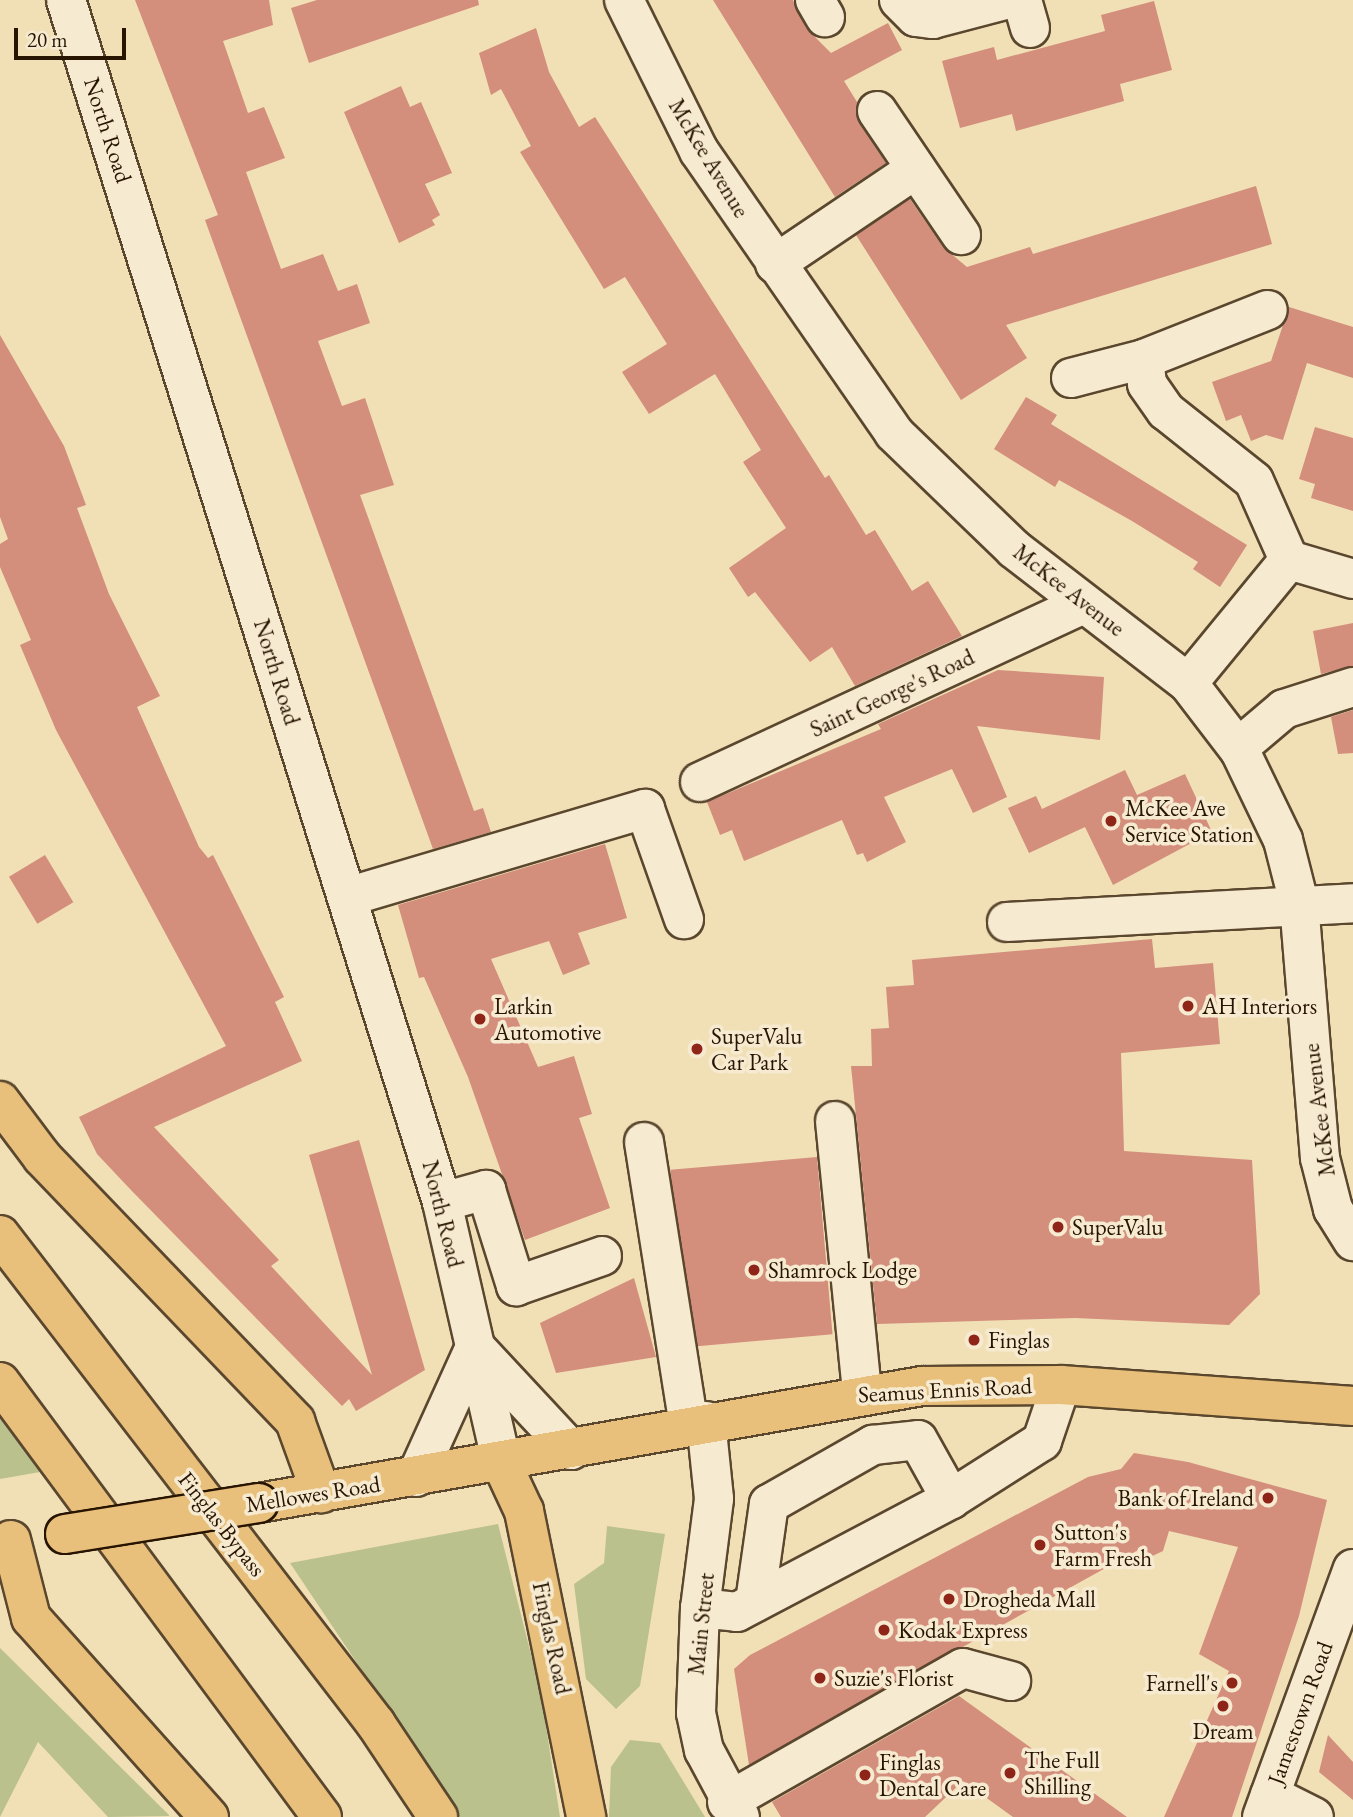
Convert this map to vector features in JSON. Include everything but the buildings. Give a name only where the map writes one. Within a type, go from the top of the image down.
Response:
[{"type":"main road","points":[[0,1101],[42,1157],[295,1421],[321,1493]]},
{"type":"main road","name":"Finglas Bypass","points":[[0,1235],[376,1724],[438,1817]]},
{"type":"main road","points":[[0,1382],[322,1817]]},
{"type":"main road","name":"Seamus Ennis Road","points":[[502,1464],[862,1392],[1061,1385],[1353,1406]]},
{"type":"main road","name":"Mellowes Road","points":[[5,1540],[65,1534],[502,1464]]},
{"type":"main road","name":"Finglas Road","points":[[502,1464],[524,1511],[586,1817]]},
{"type":"main road","points":[[5,1540],[31,1618],[209,1817]]},
{"type":"street","name":"North Road","points":[[66,0],[442,1202],[502,1464]]},
{"type":"street","name":"McKee Avenue","points":[[624,0],[699,151],[894,433],[1014,549],[1188,683],[1238,748],[1283,840],[1299,903],[1320,1158],[1333,1209],[1353,1241]]},
{"type":"street","points":[[899,0],[916,17],[933,19],[1004,0]]},
{"type":"street","points":[[877,111],[961,235]]},
{"type":"street","points":[[775,264],[916,170]]},
{"type":"street","points":[[1071,379],[1144,359],[1268,310]]},
{"type":"street","points":[[1144,359],[1147,384],[1166,411],[1254,481],[1289,561]]},
{"type":"street","points":[[1289,561],[1353,579]]},
{"type":"street","points":[[1188,683],[1289,561]]},
{"type":"street","name":"Saint George's Road","points":[[700,782],[1084,604]]},
{"type":"street","points":[[1238,748],[1284,709],[1353,687]]},
{"type":"street","points":[[347,897],[645,809],[684,919]]},
{"type":"street","points":[[1007,922],[1299,903],[1353,903]]},
{"type":"street","points":[[835,1121],[862,1392]]},
{"type":"street","name":"Main Street","points":[[644,1142],[714,1499],[700,1608],[696,1713],[734,1810]]},
{"type":"street","points":[[442,1202],[486,1191],[516,1286],[602,1256]]},
{"type":"street","points":[[416,1477],[475,1347],[571,1450]]},
{"type":"street","points":[[700,1608],[737,1612],[951,1499],[1042,1441],[1061,1385]]},
{"type":"street","points":[[755,1602],[769,1504],[873,1445],[918,1440],[951,1499]]},
{"type":"street","name":"Jamestown Road","points":[[1266,1806],[1353,1569]]},
{"type":"street","points":[[734,1810],[963,1668],[1011,1681]]},
{"type":"street","points":[[1266,1806],[1314,1817]]},
{"type":"green space","points":[[0,1417],[40,1472],[0,1479]]},
{"type":"green space","points":[[498,1524],[541,1694],[560,1817],[460,1817],[290,1563]]},
{"type":"green space","points":[[607,1526],[665,1534],[640,1686],[616,1709],[586,1679],[574,1584],[604,1563]]},
{"type":"green space","points":[[0,1648],[169,1816],[108,1817],[38,1742],[0,1817]]},
{"type":"green space","points":[[630,1740],[660,1743],[705,1817],[609,1817],[611,1767]]},
{"type":"place","name":"McKee Ave Service Station","points":[[1111,821]]},
{"type":"place","name":"AH Interiors","points":[[1188,1006]]},
{"type":"place","name":"Larkin Automotive","points":[[480,1019]]},
{"type":"place","name":"SuperValu Car Park","points":[[697,1049]]},
{"type":"place","name":"SuperValu","points":[[1058,1227]]},
{"type":"place","name":"Shamrock Lodge","points":[[754,1270]]},
{"type":"place","name":"Finglas","points":[[974,1340]]},
{"type":"place","name":"Bank of Ireland","points":[[1268,1498]]},
{"type":"place","name":"Sutton's Farm Fresh","points":[[1040,1545]]},
{"type":"place","name":"Drogheda Mall","points":[[949,1599]]},
{"type":"place","name":"Kodak Express","points":[[884,1630]]},
{"type":"place","name":"Suzie's Florist","points":[[820,1678]]},
{"type":"place","name":"Farnell's","points":[[1232,1683]]},
{"type":"place","name":"Dream","points":[[1223,1706]]},
{"type":"place","name":"The Full Shilling","points":[[1010,1773]]},
{"type":"place","name":"Finglas Dental Care","points":[[865,1775]]}]
